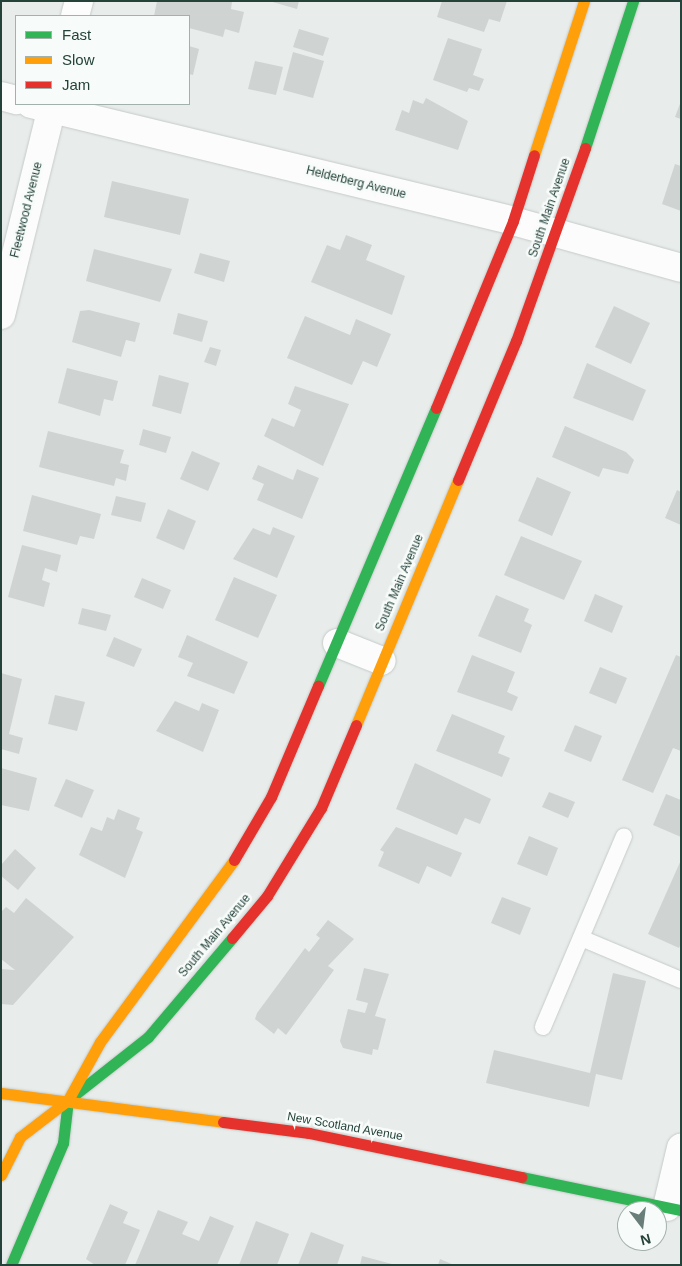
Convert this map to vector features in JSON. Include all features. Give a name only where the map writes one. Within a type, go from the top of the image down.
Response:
[{"type":"street","points":[[75,15],[79,1]]},
{"type":"street","name":"South Main Avenue","points":[[11,1265],[63,1143],[68,1100],[100,1042],[255,828],[337,643],[513,222],[584,1]]},
{"type":"street","name":"South Main Avenue","points":[[1,1175],[20,1137],[148,1037],[276,882],[321,808],[557,233],[633,1]]},
{"type":"street","points":[[1,96],[15,100]]},
{"type":"street","name":"Helderberg Avenue","points":[[45,106],[557,233],[681,268]]},
{"type":"street","name":"Fleetwood Avenue","points":[[1,316],[45,106]]},
{"type":"street","points":[[337,643],[382,662]]},
{"type":"street","name":"New Scotland Avenue","points":[[1,1093],[68,1100],[309,1133],[674,1208]]},
{"type":"street","points":[[674,1208],[681,1148]]},
{"type":"lane","points":[[543,1027],[624,836]]},
{"type":"lane","points":[[581,938],[681,980]]},
{"type":"building","points":[[157,1],[232,2],[231,9],[244,12],[239,33],[225,29],[223,37],[190,28],[190,15],[154,15]]},
{"type":"building","points":[[269,1],[299,1],[297,9]]},
{"type":"building","points":[[442,1],[507,1],[500,22],[489,19],[484,32],[437,17]]},
{"type":"building","points":[[299,29],[329,38],[323,56],[293,47]]},
{"type":"building","points":[[448,38],[482,49],[473,75],[484,79],[479,91],[469,88],[467,92],[433,80]]},
{"type":"building","points":[[190,46],[199,49],[193,75],[190,74]]},
{"type":"building","points":[[293,52],[324,61],[313,98],[283,90]]},
{"type":"building","points":[[255,61],[283,67],[276,95],[248,89]]},
{"type":"building","points":[[426,98],[468,121],[458,150],[395,130],[402,110],[409,113],[413,100],[423,104]]},
{"type":"building","points":[[681,101],[681,119],[675,117]]},
{"type":"building","points":[[675,164],[681,166],[681,211],[662,204]]},
{"type":"building","points":[[112,181],[189,199],[180,235],[104,217]]},
{"type":"building","points":[[346,235],[372,245],[366,260],[405,276],[392,315],[311,282],[327,245],[340,250]]},
{"type":"building","points":[[94,249],[172,269],[160,302],[86,281]]},
{"type":"building","points":[[200,253],[230,261],[224,282],[194,273]]},
{"type":"building","points":[[614,306],[650,323],[631,364],[595,347]]},
{"type":"building","points":[[89,310],[140,323],[135,342],[126,340],[121,357],[72,342],[80,311]]},
{"type":"building","points":[[178,313],[208,321],[202,342],[173,334]]},
{"type":"building","points":[[305,316],[350,335],[356,319],[391,334],[377,367],[363,361],[352,385],[287,358]]},
{"type":"building","points":[[210,347],[221,350],[216,366],[204,362]]},
{"type":"building","points":[[587,363],[646,390],[633,421],[573,398]]},
{"type":"building","points":[[67,368],[118,381],[113,401],[104,399],[100,416],[58,403]]},
{"type":"building","points":[[159,375],[189,383],[181,414],[152,406]]},
{"type":"building","points":[[295,386],[349,404],[323,466],[264,436],[272,418],[294,427],[301,410],[288,404]]},
{"type":"building","points":[[565,426],[626,452],[634,460],[628,474],[603,468],[599,477],[552,457]]},
{"type":"building","points":[[143,429],[171,437],[166,453],[139,445]]},
{"type":"building","points":[[48,431],[124,450],[120,463],[129,465],[126,481],[116,478],[114,486],[39,467]]},
{"type":"building","points":[[192,451],[220,463],[208,491],[180,479]]},
{"type":"building","points":[[258,465],[293,480],[297,469],[319,478],[302,519],[257,500],[264,484],[252,479]]},
{"type":"building","points":[[537,477],[571,492],[552,536],[518,521]]},
{"type":"building","points":[[677,490],[681,492],[681,525],[665,518]]},
{"type":"building","points":[[32,495],[101,514],[94,539],[80,536],[77,545],[23,531]]},
{"type":"building","points":[[116,496],[146,503],[141,522],[111,515]]},
{"type":"building","points":[[168,509],[196,521],[184,550],[156,538]]},
{"type":"building","points":[[273,527],[295,536],[277,578],[233,559],[253,528],[270,535]]},
{"type":"building","points":[[521,536],[582,561],[564,600],[504,575]]},
{"type":"building","points":[[22,545],[61,555],[57,572],[45,568],[42,580],[50,583],[44,607],[8,597]]},
{"type":"building","points":[[234,577],[277,595],[258,638],[215,620]]},
{"type":"building","points":[[142,578],[171,590],[163,609],[134,597]]},
{"type":"building","points":[[595,594],[623,606],[612,633],[584,621]]},
{"type":"building","points":[[496,595],[529,609],[524,621],[532,625],[521,653],[478,636]]},
{"type":"building","points":[[82,608],[111,615],[106,631],[78,624]]},
{"type":"building","points":[[187,635],[248,662],[234,694],[187,676],[193,663],[178,657]]},
{"type":"building","points":[[114,637],[142,649],[134,667],[106,656]]},
{"type":"building","points":[[472,655],[515,672],[507,692],[518,697],[512,711],[457,692]]},
{"type":"building","points":[[676,655],[681,657],[681,751],[673,748],[653,793],[622,780]]},
{"type":"building","points":[[600,667],[627,678],[616,704],[589,693]]},
{"type":"building","points":[[1,673],[22,679],[9,734],[23,738],[19,754],[1,749]]},
{"type":"building","points":[[55,695],[85,702],[77,731],[48,724]]},
{"type":"building","points":[[175,701],[199,711],[202,703],[219,710],[203,752],[156,731]]},
{"type":"building","points":[[452,714],[505,736],[498,753],[510,758],[502,777],[436,751]]},
{"type":"building","points":[[575,725],[602,736],[591,762],[564,751]]},
{"type":"building","points":[[415,763],[491,799],[480,824],[465,818],[457,835],[396,809]]},
{"type":"building","points":[[1,768],[37,778],[29,811],[1,805]]},
{"type":"building","points":[[66,779],[94,790],[82,818],[54,806]]},
{"type":"building","points":[[549,792],[575,802],[568,818],[542,807]]},
{"type":"building","points":[[666,794],[681,800],[681,837],[653,825]]},
{"type":"building","points":[[118,809],[140,818],[136,829],[143,832],[125,878],[79,855],[91,827],[102,831],[107,817],[114,820]]},
{"type":"building","points":[[396,827],[462,853],[451,877],[427,866],[419,884],[378,866],[384,852],[380,850]]},
{"type":"building","points":[[529,836],[558,848],[547,876],[517,864]]},
{"type":"building","points":[[15,849],[36,868],[18,890],[1,876],[1,865]]},
{"type":"building","points":[[681,860],[681,944],[679,948],[648,934]]},
{"type":"building","points":[[502,897],[531,908],[520,935],[491,923]]},
{"type":"building","points":[[26,898],[74,937],[13,1005],[1,1004],[1,969],[15,970],[1,959],[1,912],[6,907],[14,913]]},
{"type":"building","points":[[328,920],[354,939],[328,966],[334,970],[286,1035],[278,1028],[274,1034],[255,1019],[257,1013],[305,948],[309,952],[320,938],[316,935]]},
{"type":"building","points":[[364,968],[389,974],[375,1016],[386,1019],[378,1050],[373,1049],[372,1055],[343,1048],[340,1041],[348,1009],[365,1013],[368,1003],[356,1000]]},
{"type":"building","points":[[613,973],[646,981],[622,1080],[596,1074],[589,1107],[486,1083],[494,1050],[590,1073]]},
{"type":"building","points":[[110,1204],[128,1212],[123,1223],[140,1230],[125,1265],[95,1265],[86,1259]]},
{"type":"building","points":[[158,1210],[188,1222],[182,1234],[199,1241],[210,1216],[234,1226],[217,1265],[135,1265]]},
{"type":"building","points":[[256,1221],[289,1234],[277,1265],[239,1265]]},
{"type":"building","points":[[311,1232],[344,1245],[337,1265],[298,1265]]},
{"type":"building","points":[[362,1256],[392,1264],[392,1265],[360,1265]]},
{"type":"building","points":[[440,1259],[454,1265],[438,1265]]},
{"type":"traffic: fast","points":[[585,148],[633,1]]},
{"type":"traffic: fast","points":[[318,686],[436,408]]},
{"type":"traffic: fast","points":[[11,1265],[63,1143],[68,1100],[148,1037],[232,938]]},
{"type":"traffic: fast","points":[[521,1177],[681,1210]]},
{"type":"traffic: slow","points":[[534,155],[584,1]]},
{"type":"traffic: slow","points":[[356,725],[458,480]]},
{"type":"traffic: slow","points":[[1,1175],[20,1137],[68,1100],[100,1042],[234,860]]},
{"type":"traffic: slow","points":[[1,1093],[223,1122]]},
{"type":"traffic: jam","points":[[458,480],[516,341],[585,148]]},
{"type":"traffic: jam","points":[[436,408],[513,221],[534,155]]},
{"type":"traffic: jam","points":[[234,860],[271,797],[318,686]]},
{"type":"traffic: jam","points":[[232,938],[267,896],[321,808],[356,725]]},
{"type":"traffic: jam","points":[[223,1122],[309,1133],[521,1177]]}]
